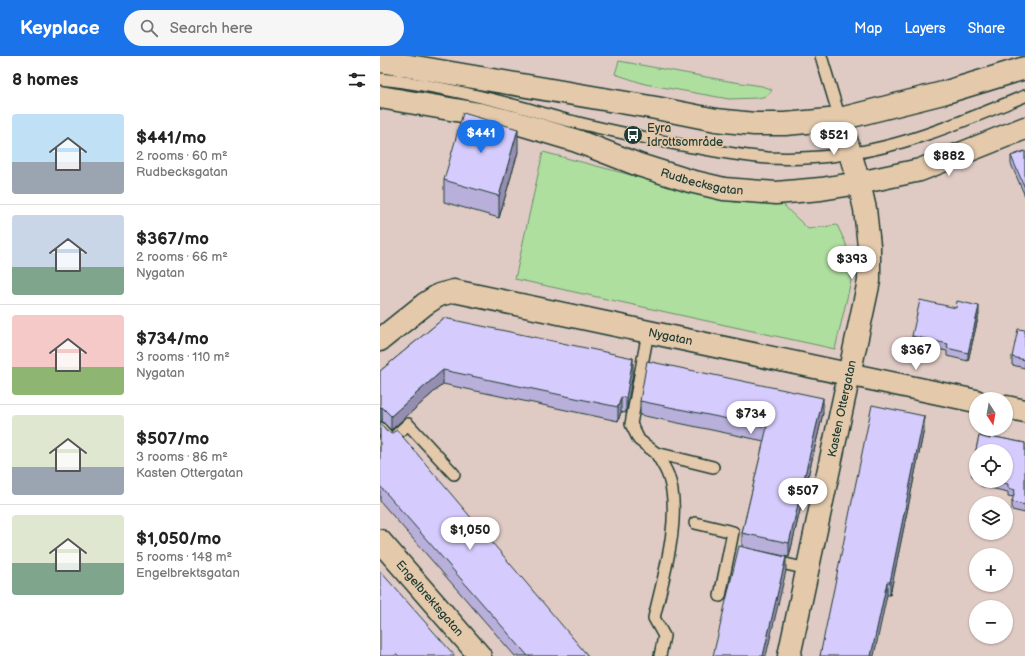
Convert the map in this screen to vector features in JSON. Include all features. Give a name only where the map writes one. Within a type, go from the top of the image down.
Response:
[{"type":"main road","points":[[380,61],[656,108],[716,120],[754,124],[785,124],[840,119],[943,93],[1025,68]]},
{"type":"main road","name":"Rudbecksgatan","points":[[380,97],[479,114],[517,123],[577,141],[690,181],[724,189],[776,193],[821,189],[860,183],[920,170],[1025,128]]},
{"type":"main road","name":"Kasten Ottergatan","points":[[789,656],[869,281],[869,246],[860,183],[840,119]]},
{"type":"main road","name":"Nygatan","points":[[380,340],[425,304],[440,295],[454,290],[969,400]]},
{"type":"main road","points":[[1013,408],[1025,411]]},
{"type":"main road","name":"Engelbrektsgatan","points":[[380,541],[480,656]]},
{"type":"lane","points":[[821,56],[840,119]]},
{"type":"lane","points":[[380,79],[408,82],[474,95],[575,122],[644,138],[726,153],[768,158],[851,153],[892,145],[1025,96]]},
{"type":"lane","points":[[648,332],[630,424],[639,440],[656,453],[713,467]]},
{"type":"lane","points":[[380,428],[391,440],[408,424],[454,474]]},
{"type":"lane","points":[[656,453],[668,476],[674,515],[672,538],[654,618],[664,636],[660,656]]},
{"type":"lane","points":[[695,523],[733,532],[733,552],[720,596]]},
{"type":"lane","points":[[765,559],[808,569]]},
{"type":"green space","points":[[619,61],[762,86],[772,90],[767,96],[757,98],[729,99],[645,84],[615,74]]},
{"type":"green space","points":[[543,152],[734,202],[783,204],[808,229],[837,225],[846,244],[851,281],[835,349],[515,279]]},
{"type":"building","points":[[463,113],[518,129],[499,196],[444,180]]},
{"type":"building","points":[[1025,151],[1025,188],[1011,156]]},
{"type":"building","points":[[920,300],[956,308],[957,301],[979,306],[968,353],[947,348],[948,344],[912,336]]},
{"type":"building","points":[[444,318],[633,358],[626,398],[621,397],[618,407],[443,370],[391,416],[382,407],[380,407],[380,371]]},
{"type":"building","points":[[1018,329],[1025,330],[1025,360],[1012,357]]},
{"type":"building","points":[[647,361],[823,398],[789,543],[742,533],[767,427],[640,401]]},
{"type":"building","points":[[872,405],[924,416],[890,582],[887,582],[871,656],[820,656]]},
{"type":"building","points":[[380,423],[386,431],[392,433],[397,430],[588,656],[528,656],[380,486]]},
{"type":"building","points":[[979,436],[990,439],[990,436],[1025,443],[1025,505],[1013,502],[1015,490],[1008,488],[1013,488],[1013,444],[977,444]]},
{"type":"building","points":[[739,546],[786,557],[763,656],[713,656]]},
{"type":"building","points":[[380,571],[455,656],[398,656],[397,654],[394,656],[380,656]]},
{"type":"place","name":"Eyra Idrottsområde","points":[[633,135]]}]
